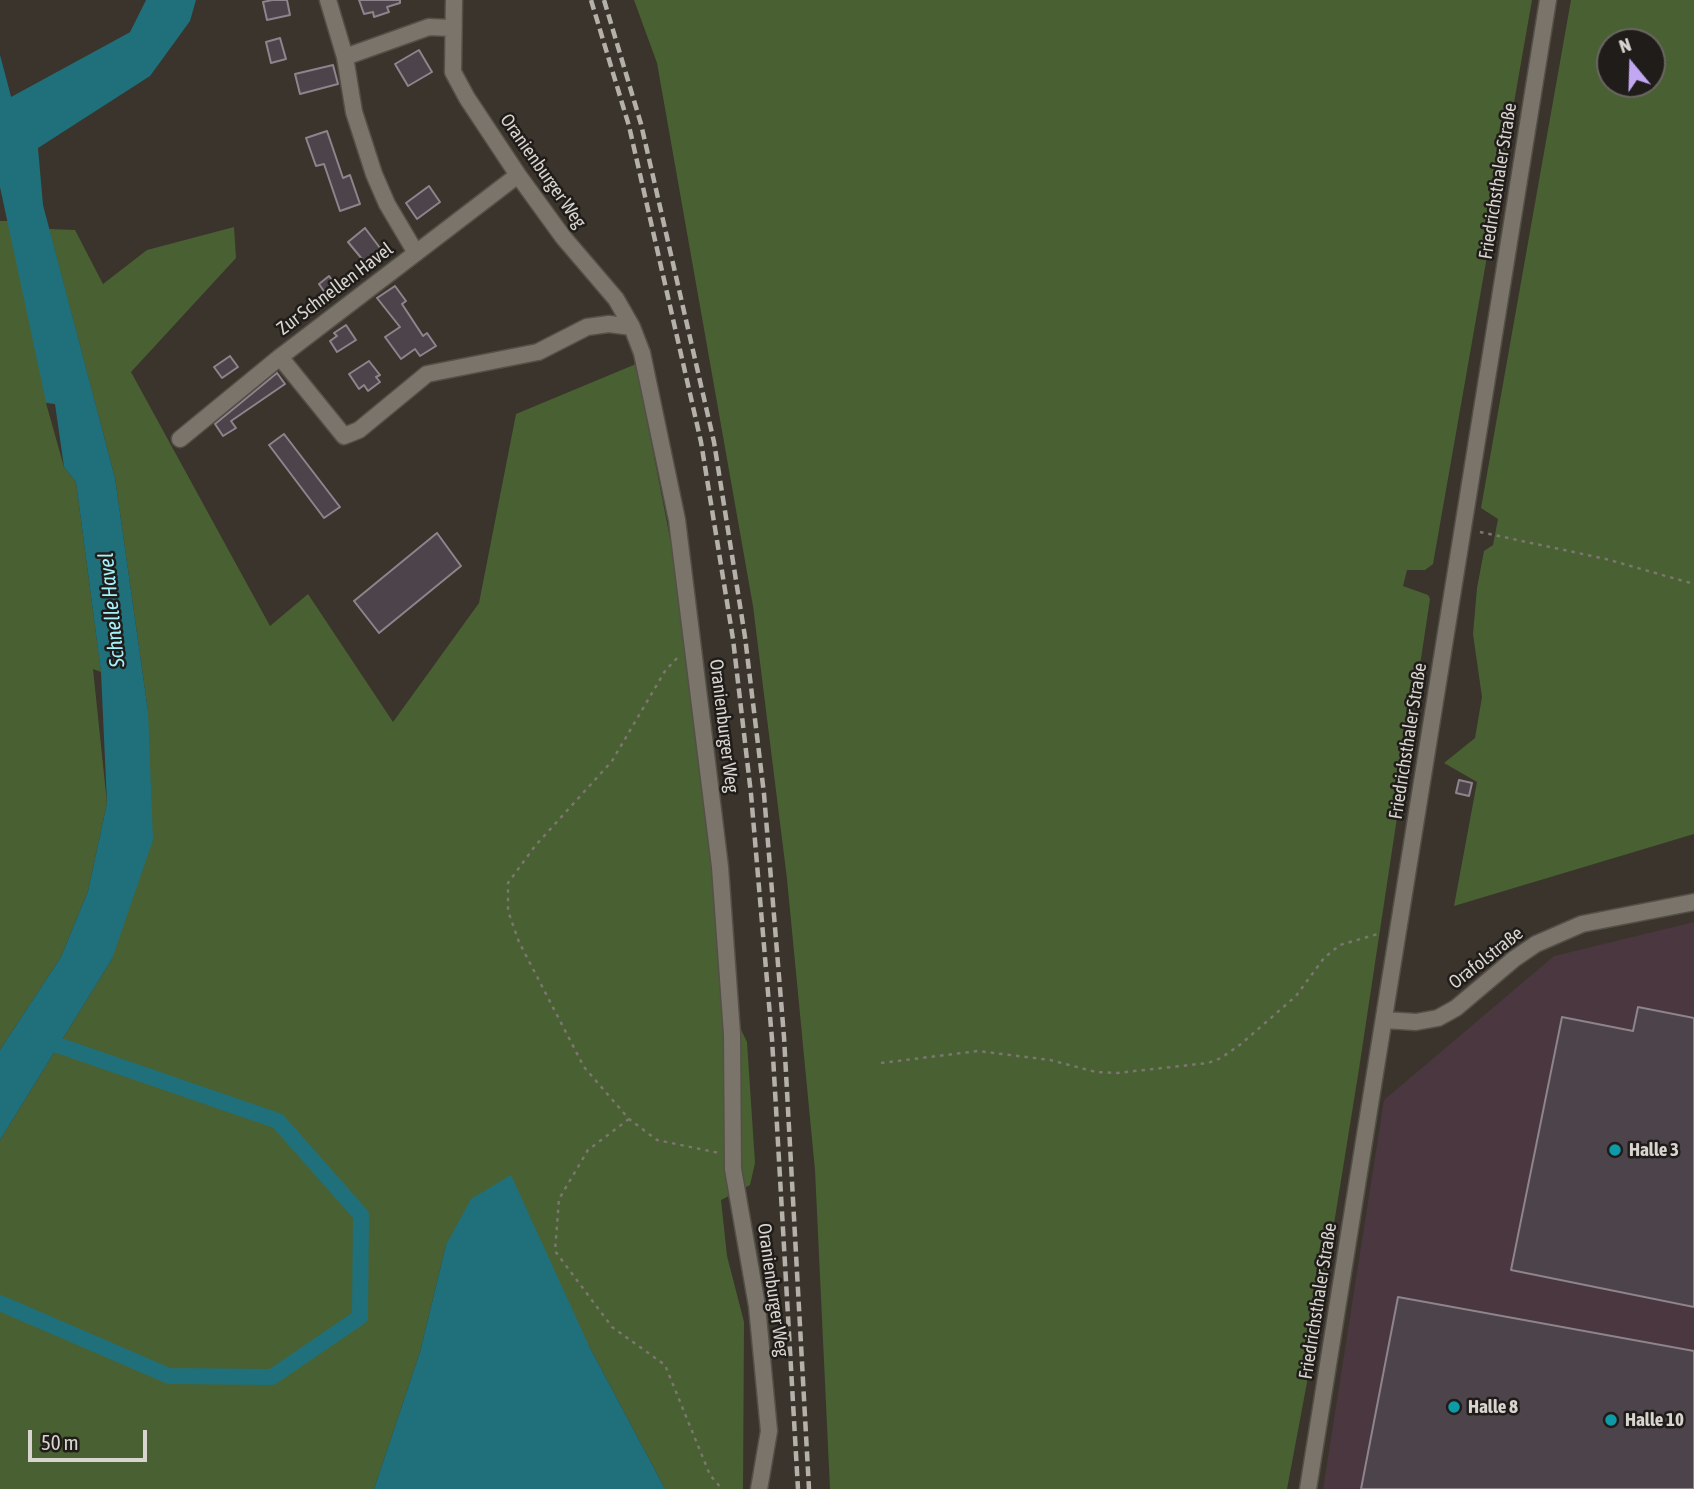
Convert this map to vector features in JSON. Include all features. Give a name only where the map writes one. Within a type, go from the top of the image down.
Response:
[{"type":"street","points":[[328,0],[345,57],[354,112],[374,174],[387,204],[416,253]]},
{"type":"street","name":"Oranienburger Weg","points":[[454,0],[453,72],[518,175],[563,237],[616,299],[632,327],[642,353],[677,520],[720,867],[732,1034],[733,1155],[757,1306],[769,1431],[759,1489]]},
{"type":"street","name":"Friedrichsthaler Straße","points":[[1308,1489],[1548,0]]},
{"type":"street","points":[[345,57],[429,27],[452,28]]},
{"type":"street","name":"Zur Schnellen Havel","points":[[180,439],[280,356],[518,175]]},
{"type":"street","points":[[280,356],[345,436],[359,430],[427,374],[538,352],[587,327],[609,324],[632,327]]},
{"type":"street","name":"Orafolstraße","points":[[1384,1020],[1416,1022],[1438,1018],[1456,1007],[1525,952],[1581,925],[1666,905],[1694,902]]},
{"type":"path","points":[[1464,528],[1606,559],[1694,584]]},
{"type":"path","points":[[692,641],[665,671],[612,761],[535,846],[508,883],[508,911],[519,942],[584,1067],[629,1119],[657,1140],[733,1155]]},
{"type":"path","points":[[881,1063],[978,1051],[1049,1060],[1096,1072],[1117,1073],[1208,1063],[1222,1058],[1241,1044],[1296,996],[1324,958],[1340,945],[1383,933],[1398,933]]},
{"type":"path","points":[[629,1119],[588,1150],[559,1199],[555,1251],[612,1328],[665,1365],[709,1475],[722,1489]]},
{"type":"shaded area","points":[[1694,922],[1694,1489],[1323,1489],[1384,1100],[1554,956]]},
{"type":"green space","points":[[634,0],[1532,0],[1433,564],[1425,570],[1407,570],[1403,586],[1428,595],[1430,599],[1359,1069],[1317,1329],[1287,1489],[830,1489],[815,1170],[787,879],[753,606],[657,63]]},
{"type":"green space","points":[[1571,0],[1694,0],[1694,834],[1454,906],[1477,782],[1444,763],[1475,738],[1482,697],[1473,634],[1477,588],[1484,551],[1493,545],[1498,519],[1481,508]]},
{"type":"green space","points":[[0,221],[9,221],[55,404],[46,403],[64,467],[76,482],[101,672],[93,669],[107,803],[88,891],[61,957],[0,1050]]},
{"type":"green space","points":[[234,227],[236,258],[131,372],[270,626],[308,594],[393,722],[479,603],[516,414],[636,364],[678,579],[705,802],[723,992],[747,1042],[755,1163],[750,1185],[721,1200],[727,1256],[744,1322],[743,1489],[665,1489],[589,1346],[446,1245],[420,1352],[374,1489],[0,1489],[0,1140],[112,959],[148,711],[115,478],[49,229],[75,230],[103,284],[147,250]]},
{"type":"water","name":"Schnelle Havel","points":[[155,0],[196,0],[190,21],[150,76],[38,148],[43,205],[115,478],[148,711],[153,840],[112,959],[0,1140],[0,1050],[61,957],[88,891],[107,803],[101,672],[76,482],[64,467],[55,404],[46,402],[0,187],[0,55],[13,104],[136,38]]},
{"type":"water","points":[[511,1175],[589,1346],[665,1489],[374,1489],[420,1352],[446,1245],[471,1199]]},
{"type":"building","points":[[287,0],[290,15],[267,20],[263,2]]},
{"type":"building","points":[[359,0],[400,0],[400,3],[387,7],[389,12],[374,17],[373,12],[364,14]]},
{"type":"building","points":[[280,38],[286,59],[271,63],[266,42]]},
{"type":"building","points":[[419,50],[432,72],[408,86],[395,64]]},
{"type":"building","points":[[333,65],[338,84],[300,94],[295,74]]},
{"type":"building","points":[[327,131],[343,178],[350,175],[360,204],[340,211],[324,164],[316,166],[306,138]]},
{"type":"building","points":[[429,186],[440,202],[417,219],[406,203]]},
{"type":"building","points":[[365,228],[383,252],[367,265],[348,242]]},
{"type":"building","points":[[329,276],[341,292],[330,300],[319,284]]},
{"type":"building","points":[[395,286],[406,301],[402,304],[423,336],[427,333],[436,346],[420,356],[415,349],[401,359],[385,337],[400,327],[377,298]]},
{"type":"building","points":[[346,325],[356,340],[337,352],[330,341],[337,336],[334,333]]},
{"type":"building","points":[[230,356],[238,367],[222,378],[214,367]]},
{"type":"building","points":[[369,361],[380,375],[376,377],[380,382],[368,391],[364,385],[359,389],[349,374]]},
{"type":"building","points":[[277,373],[285,384],[231,421],[236,428],[223,436],[215,424]]},
{"type":"building","points":[[284,434],[340,507],[324,518],[269,445]]},
{"type":"building","points":[[437,533],[461,566],[379,633],[354,601]]},
{"type":"building","points":[[1459,780],[1472,783],[1469,796],[1456,793]]},
{"type":"building","name":"Halle 3","points":[[1638,1007],[1694,1018],[1694,1307],[1511,1270],[1562,1017],[1633,1031]]},
{"type":"building","points":[[1398,1297],[1694,1351],[1694,1489],[1361,1489]]},
{"type":"waterway","points":[[0,112],[136,38],[155,0]]},
{"type":"waterway","points":[[0,1303],[169,1376],[272,1377],[360,1317],[361,1215],[278,1121],[40,1039]]},
{"type":"railway","points":[[591,0],[629,126],[701,442],[733,639],[751,794],[772,1039],[798,1489]]},
{"type":"railway","points":[[604,0],[641,124],[714,442],[745,637],[764,794],[784,1037],[809,1489]]},
{"type":"place","name":"Halle 3","points":[[1615,1150]]},
{"type":"place","name":"Halle 8","points":[[1454,1407]]},
{"type":"place","name":"Halle 10","points":[[1611,1420]]}]
